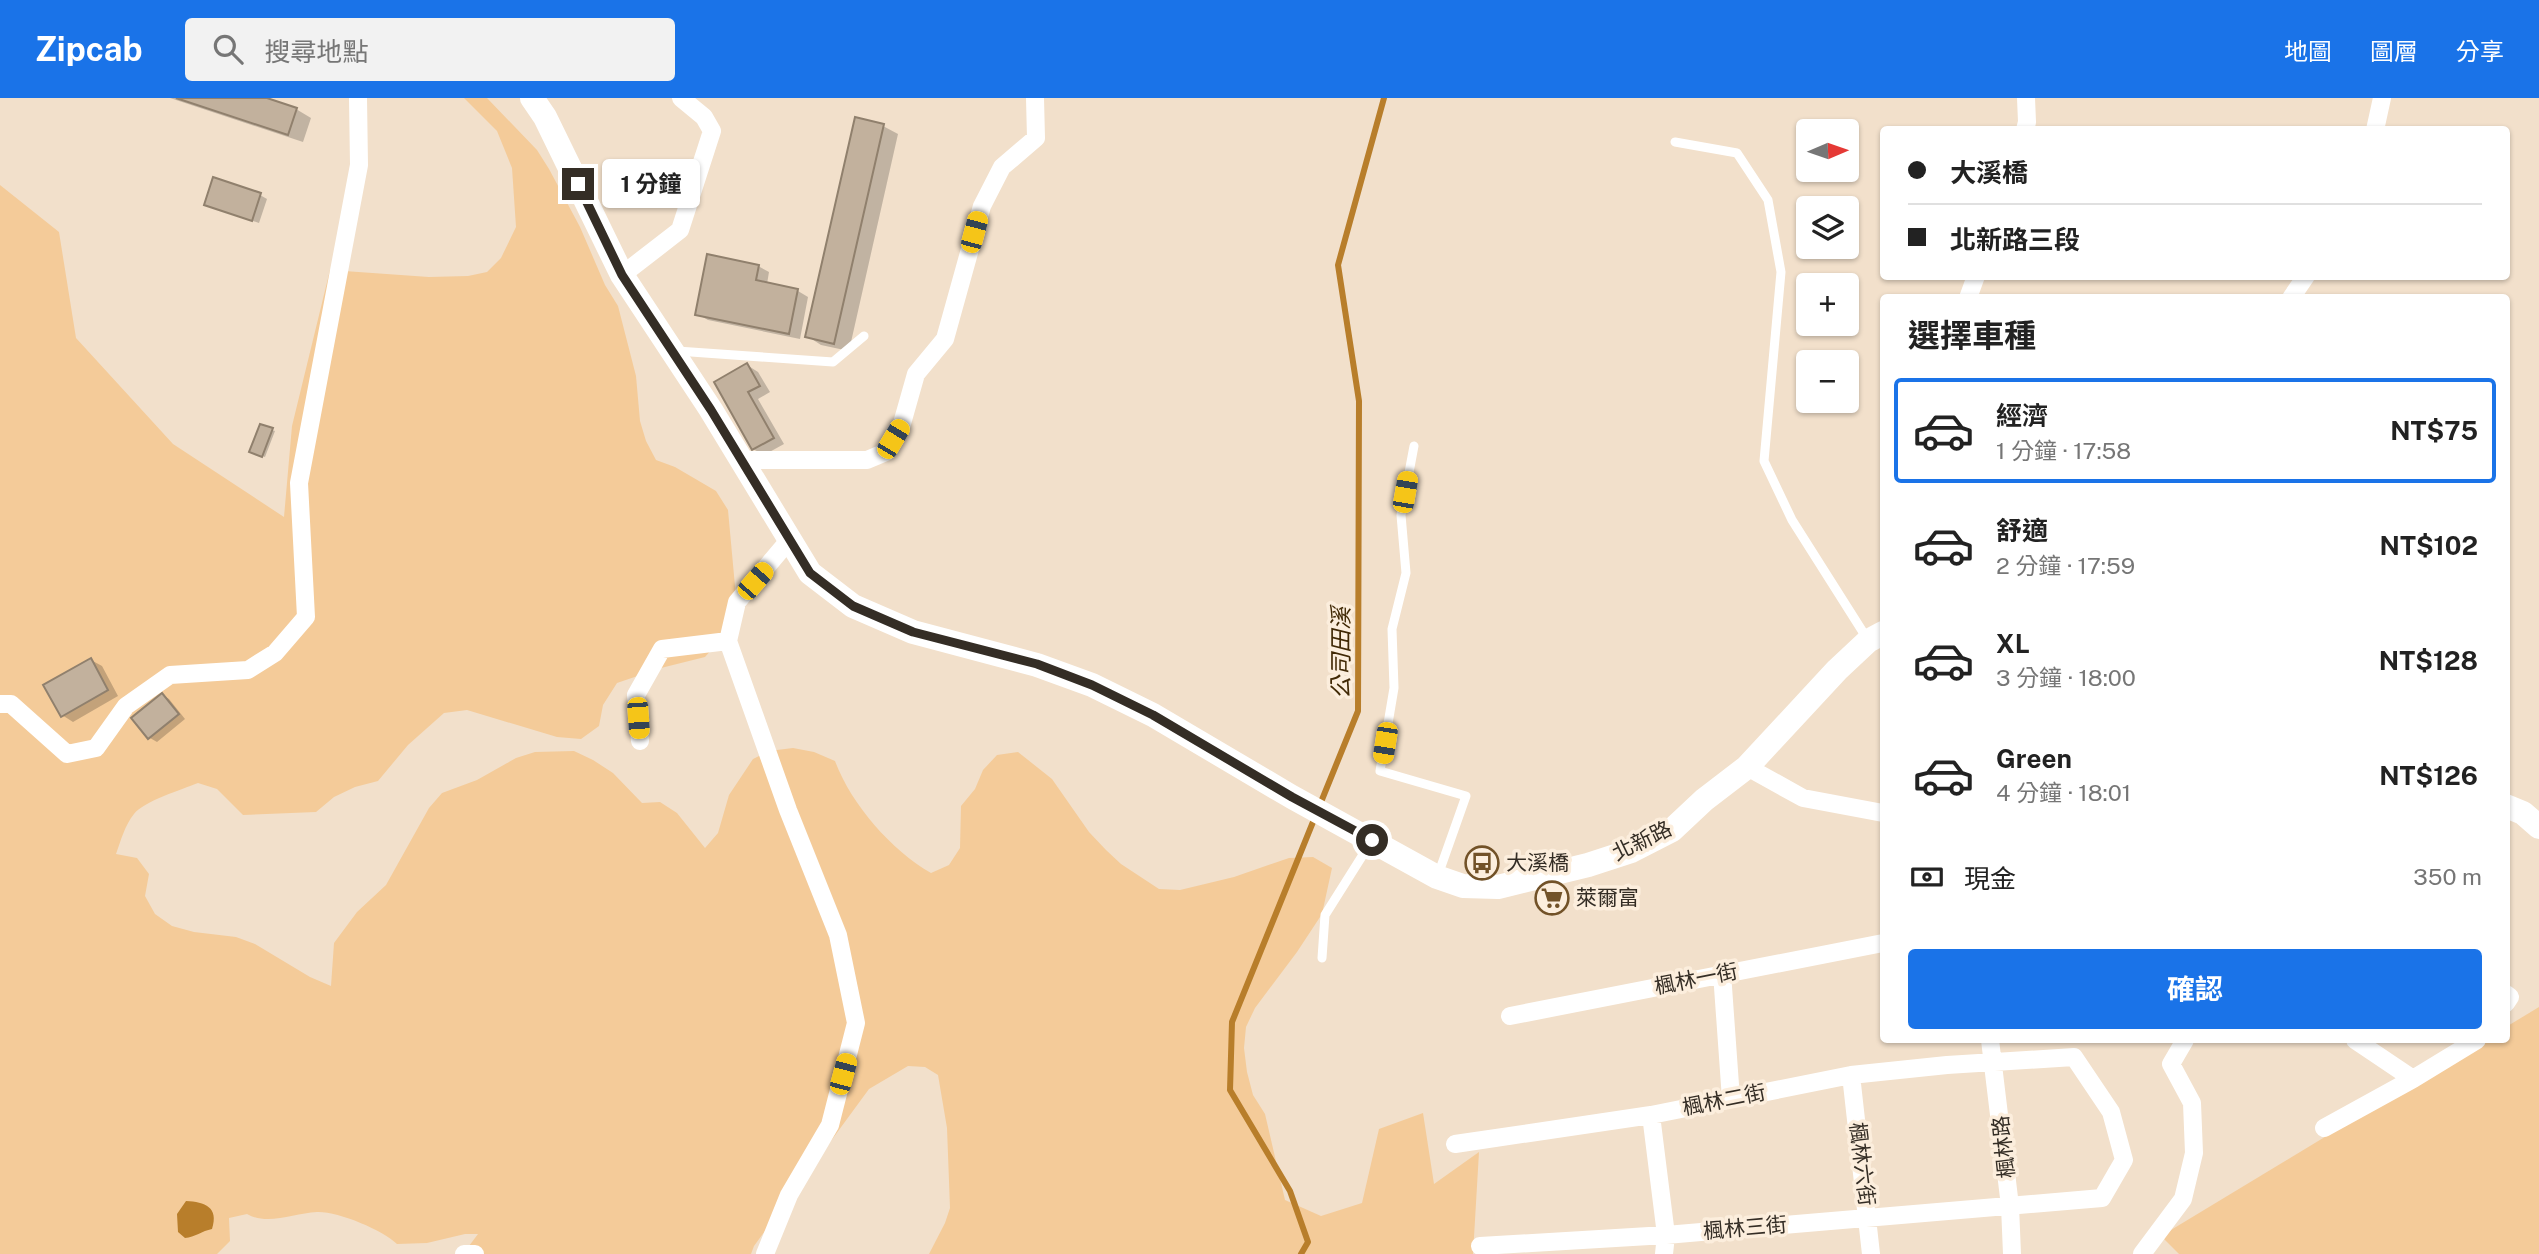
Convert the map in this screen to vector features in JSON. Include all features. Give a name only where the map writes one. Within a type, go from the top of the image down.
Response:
[{"type":"main road","points":[[532,98],[545,117],[622,275],[790,539]]},
{"type":"main road","name":"北新路","points":[[790,539],[810,573],[853,606],[913,632],[1037,664],[1092,685],[1153,715],[1292,797],[1437,877],[1463,886],[1498,887],[1546,877],[1631,851],[1671,830],[1746,767],[1837,670],[1876,637]]},
{"type":"main road","points":[[2510,808],[2523,813],[2539,827]]},
{"type":"street","points":[[0,704],[11,704],[67,754],[96,748],[127,706],[170,675],[248,670],[275,653],[306,617],[299,483],[359,165],[358,98]]},
{"type":"street","points":[[622,275],[680,230],[712,131],[704,117],[681,98]]},
{"type":"street","points":[[742,460],[867,460],[886,452],[901,427],[916,374],[945,339],[982,206],[1002,167],[1036,138],[1035,98]]},
{"type":"street","points":[[2026,98],[2026,126]]},
{"type":"street","points":[[2376,126],[2382,98]]},
{"type":"street","points":[[765,1254],[789,1195],[830,1125],[856,1023],[838,935],[788,810],[728,641],[737,602],[790,539]]},
{"type":"street","points":[[640,741],[636,695],[662,649],[728,641]]},
{"type":"street","points":[[1746,767],[1803,798],[1880,812]]},
{"type":"street","name":"楓林一街","points":[[1510,1016],[1880,944]]},
{"type":"street","points":[[1722,973],[1731,1099]]},
{"type":"street","name":"楓林路","points":[[1991,1043],[2010,1206],[2012,1254]]},
{"type":"street","points":[[2142,1254],[2183,1199],[2194,1153],[2192,1103],[2171,1064],[2183,1043]]},
{"type":"street","points":[[2359,1043],[2413,1079]]},
{"type":"street","points":[[2324,1128],[2472,1043]]},
{"type":"street","name":"楓林二街","points":[[1455,1144],[1651,1115],[1851,1075],[1994,1061],[2074,1057],[2111,1112],[2124,1160],[2102,1198],[2010,1206]]},
{"type":"street","name":"楓林六街","points":[[1851,1075],[1871,1254]]},
{"type":"street","points":[[1651,1115],[1666,1235],[1664,1254]]},
{"type":"street","name":"楓林三街","points":[[1480,1246],[1666,1235],[2010,1206]]},
{"type":"street","points":[[464,1254],[475,1254]]},
{"type":"lane","points":[[1675,142],[1737,153],[1768,200],[1781,272],[1764,461],[1792,520],[1876,637]]},
{"type":"lane","points":[[672,350],[833,362],[864,336]]},
{"type":"lane","points":[[1414,446],[1401,515],[1406,573],[1392,629],[1394,688],[1380,771],[1466,796],[1437,877]]},
{"type":"lane","points":[[1322,958],[1325,915],[1372,840]]},
{"type":"shaded area","points":[[464,98],[487,98],[537,150],[580,227],[605,285],[618,306],[636,376],[640,421],[656,460],[675,467],[716,491],[728,510],[736,597],[721,639],[705,657],[617,683],[603,705],[599,726],[581,739],[557,737],[467,710],[444,713],[408,745],[378,781],[355,787],[334,797],[316,812],[243,815],[217,789],[198,783],[154,800],[139,809],[131,818],[116,854],[137,858],[149,874],[145,896],[155,914],[172,926],[194,932],[236,937],[255,944],[310,977],[331,986],[334,943],[357,912],[386,885],[429,808],[442,793],[477,780],[516,758],[535,752],[574,751],[593,760],[613,773],[642,803],[660,802],[677,813],[705,848],[718,833],[729,795],[753,759],[769,751],[793,748],[814,752],[835,761],[851,793],[874,824],[901,852],[931,873],[949,865],[960,848],[961,806],[975,789],[983,770],[997,755],[1018,752],[1052,779],[1089,832],[1106,850],[1121,864],[1159,889],[1180,890],[1234,877],[1289,858],[1313,857],[1332,868],[1322,914],[1255,1008],[1246,1027],[1244,1048],[1247,1072],[1253,1095],[1265,1114],[1285,1200],[1321,1216],[1362,1203],[1379,1129],[1423,1113],[1434,1184],[1479,1152],[1473,1254],[929,1254],[950,1208],[947,1128],[938,1075],[925,1067],[908,1066],[869,1089],[754,1246],[751,1254],[463,1254],[478,1234],[465,1234],[427,1243],[397,1244],[359,1222],[317,1212],[272,1219],[247,1214],[229,1218],[230,1241],[217,1254],[0,1254],[0,185],[59,232],[76,338],[173,444],[284,517],[292,426],[330,270],[429,277],[468,276],[487,272],[501,258],[516,227],[512,168],[497,131]]},
{"type":"shaded area","points":[[2539,1007],[2539,1254],[2179,1254],[2161,1236],[2480,1043],[2510,1043],[2510,1025]]},
{"type":"shaded area","points":[[186,1201],[209,1207],[214,1215],[212,1229],[185,1238],[178,1232],[177,1214]]},
{"type":"building","points":[[176,98],[267,98],[297,108],[288,135]]},
{"type":"building","points":[[855,117],[884,124],[834,344],[805,337]]},
{"type":"building","points":[[213,177],[261,193],[252,221],[204,205]]},
{"type":"building","points":[[707,254],[759,265],[756,280],[798,289],[789,334],[695,315]]},
{"type":"building","points":[[747,363],[760,386],[748,392],[774,438],[752,450],[714,382]]},
{"type":"building","points":[[260,424],[273,428],[262,457],[249,452]]},
{"type":"building","points":[[91,658],[108,690],[61,717],[43,685]]},
{"type":"building","points":[[162,693],[179,714],[148,739],[131,718]]},
{"type":"waterway","name":"公司田溪","points":[[1319,807],[1358,711],[1359,401],[1338,265],[1384,98]]},
{"type":"waterway","name":"公司田溪","points":[[1301,1254],[1308,1242],[1290,1191],[1230,1090],[1232,1022],[1315,817]]},
{"type":"place","name":"大溪橋","points":[[1482,863]]},
{"type":"place","name":"萊爾富","points":[[1552,898]]},
{"type":"route","points":[[578,184],[622,275],[711,410],[810,573],[853,606],[913,632],[1037,664],[1092,685],[1153,715],[1292,797],[1372,840]]}]
